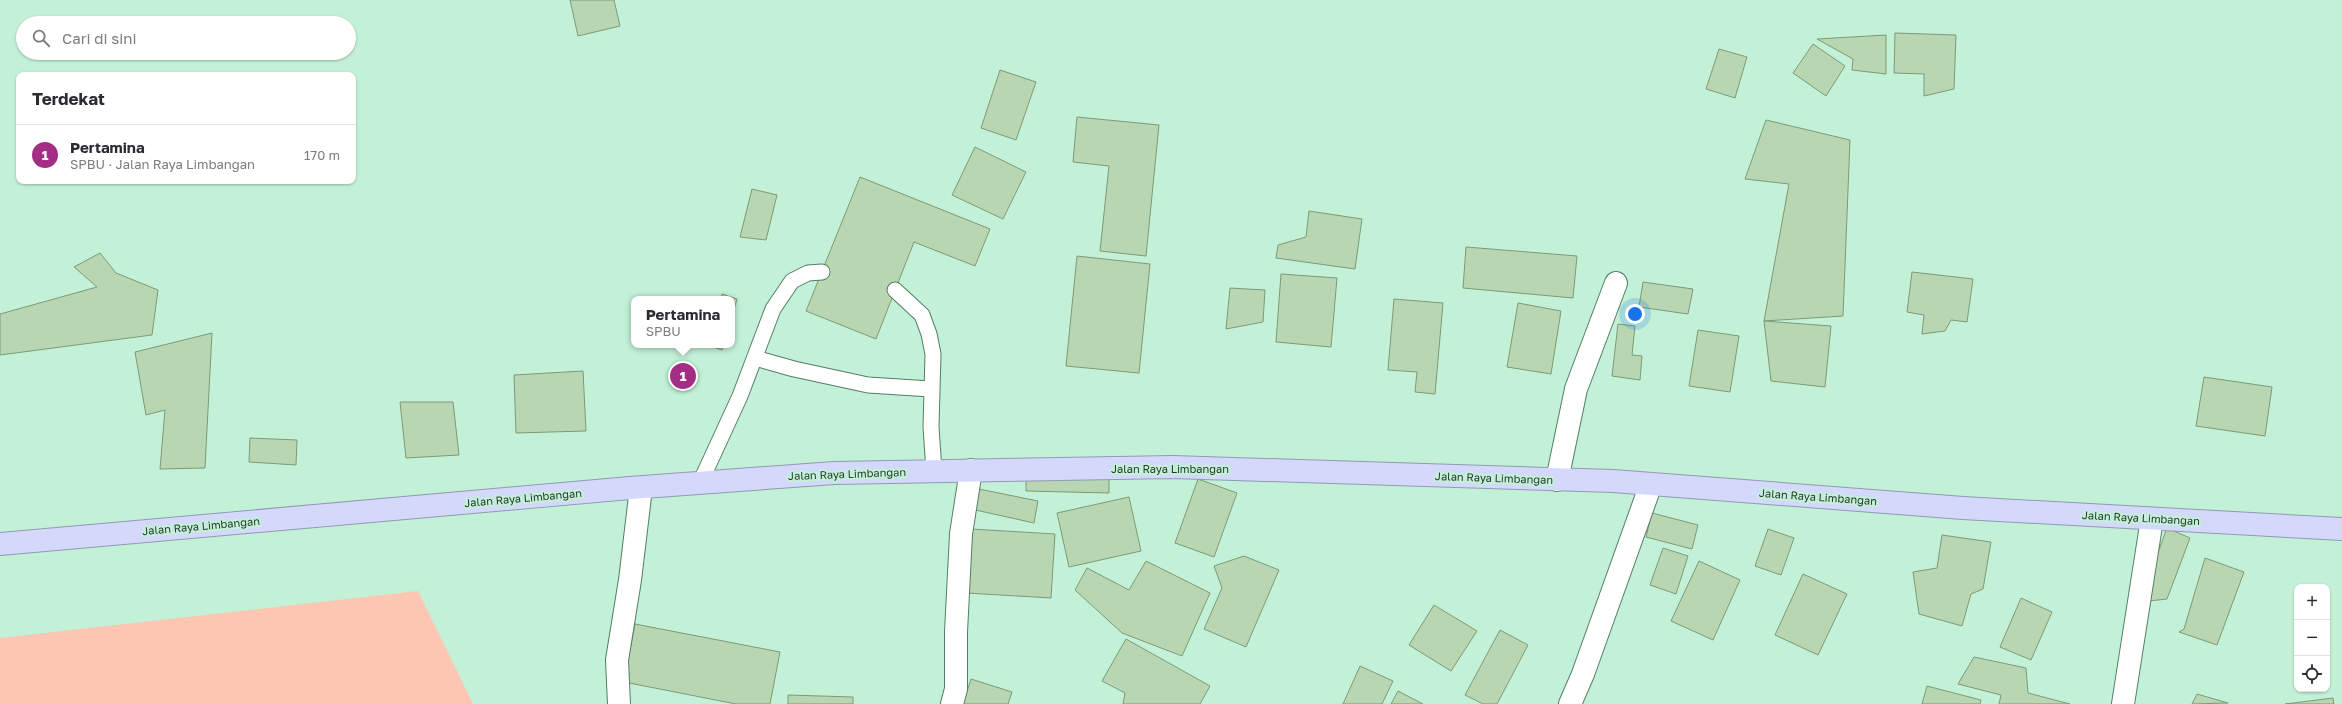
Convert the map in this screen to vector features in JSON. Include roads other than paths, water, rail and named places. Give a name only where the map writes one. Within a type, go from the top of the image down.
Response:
[{"type":"highway","name":"Jalan Raya Limbangan","points":[[0,544],[641,488],[834,473],[1173,467],[1651,484],[1963,508],[2342,529]]},
{"type":"street","points":[[1557,480],[1576,389],[1616,283]]},
{"type":"street","points":[[952,704],[956,689],[956,632],[962,534],[971,470]]},
{"type":"street","points":[[1570,704],[1584,674],[1651,484]]},
{"type":"street","points":[[619,704],[617,660],[630,580],[641,488]]},
{"type":"street","points":[[2123,704],[2152,519]]},
{"type":"lane","points":[[700,483],[740,396],[773,309],[792,281],[808,273],[822,272]]},
{"type":"lane","points":[[895,290],[922,315],[929,334],[933,354],[931,389],[934,471]]},
{"type":"lane","points":[[755,358],[794,369],[868,385],[931,389]]},
{"type":"place","name":"Pertamina","points":[[683,376]]}]
